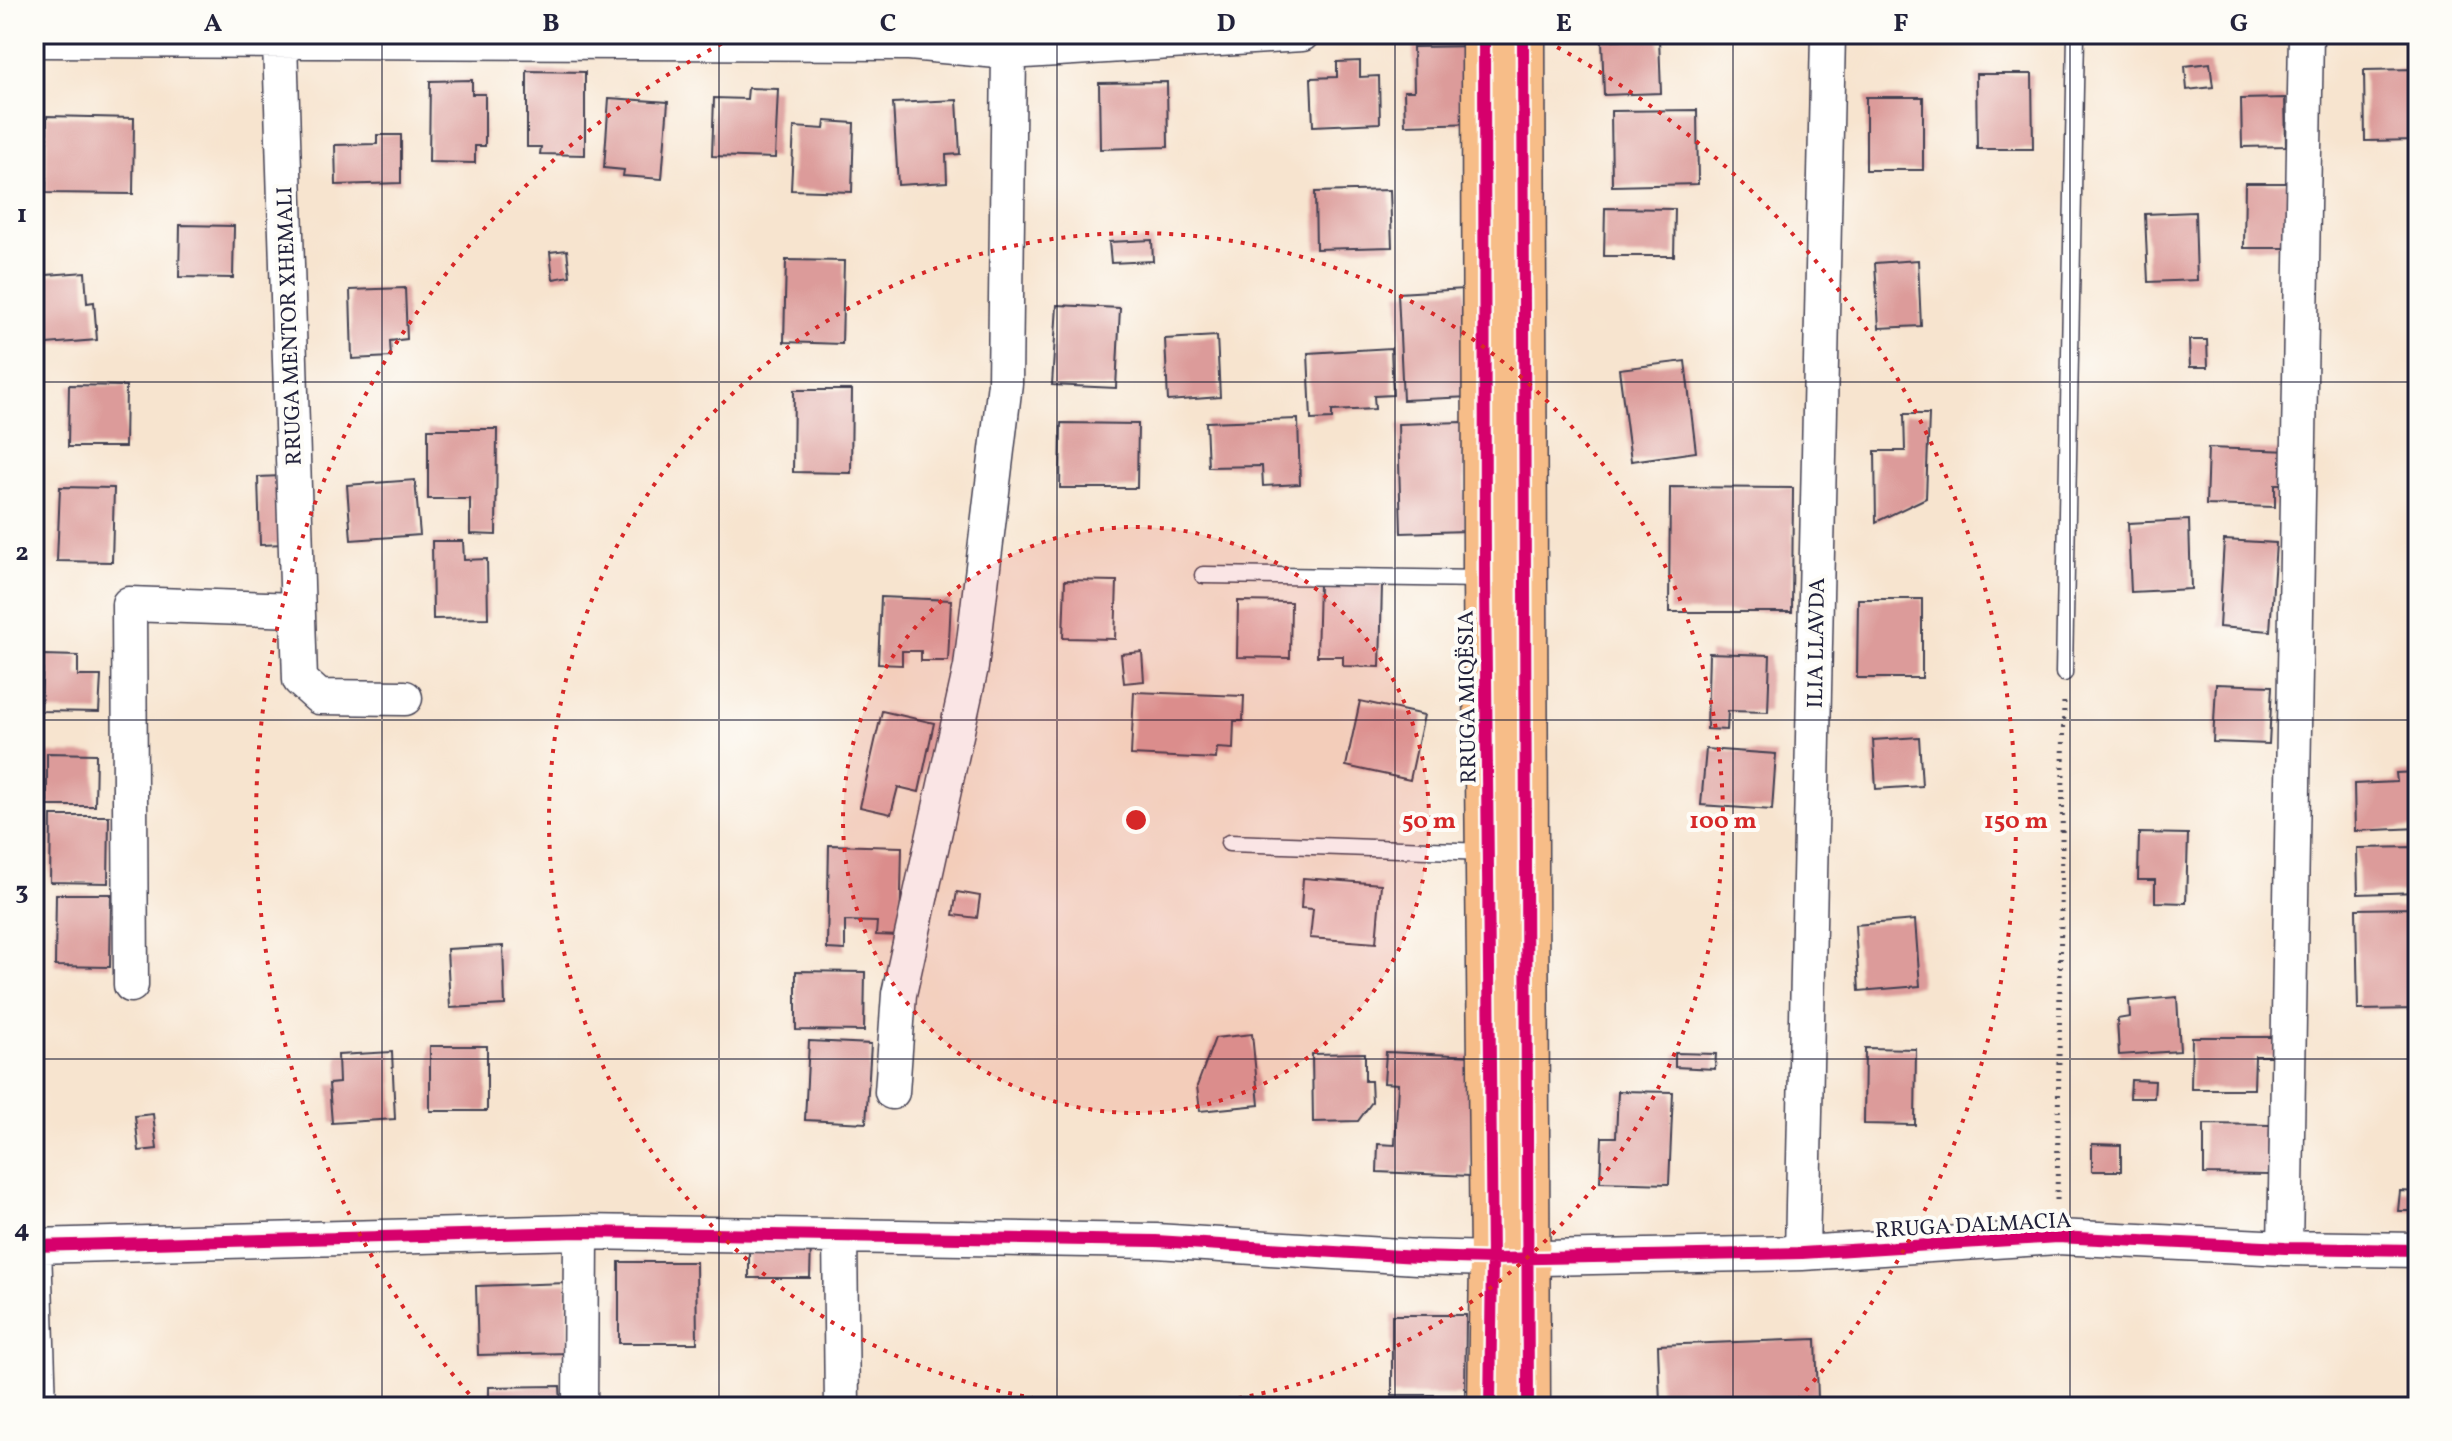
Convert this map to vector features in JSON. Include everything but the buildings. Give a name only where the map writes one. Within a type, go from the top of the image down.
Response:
[{"type":"main road","name":"RRUGA MIQËSIA","points":[[1484,34],[1488,852],[1511,1258],[1528,1407]]},
{"type":"main road","name":"RRUGA MIQËSIA","points":[[1490,1407],[1511,1258],[1523,34]]},
{"type":"street","points":[[34,40],[910,39],[1009,52],[1302,34]]},
{"type":"street","name":"ILIA LLAVDA","points":[[1802,1253],[1828,34]]},
{"type":"street","points":[[2285,1248],[2306,34]]},
{"type":"street","name":"RRUGA MENTOR XHEMALI","points":[[280,42],[300,680],[319,697],[405,698]]},
{"type":"street","points":[[892,1092],[899,994],[971,667],[1005,383],[1009,52]]},
{"type":"street","points":[[131,985],[129,604],[297,610]]},
{"type":"street","points":[[580,1407],[581,1232]]},
{"type":"street","name":"RRUGA DALMACIA","points":[[34,1246],[581,1232],[1156,1241],[1417,1257],[1511,1258],[1802,1253],[2057,1237],[2285,1248],[2418,1250]]},
{"type":"street","points":[[840,1236],[842,1407]]},
{"type":"street","points":[[34,1246],[39,1407]]},
{"type":"lane","points":[[2064,673],[2076,34]]},
{"type":"lane","points":[[1203,575],[1485,579]]},
{"type":"lane","points":[[1229,843],[1488,852]]},
{"type":"path","points":[[2057,1237],[2064,673]]},
{"type":"cycle path","points":[[1484,34],[1485,579],[1492,1259],[1490,1407]]},
{"type":"cycle path","points":[[1523,34],[1528,1407]]},
{"type":"cycle path","points":[[34,1246],[581,1232],[1156,1241],[1492,1259],[1802,1253],[2057,1237],[2285,1248],[2418,1250]]}]
